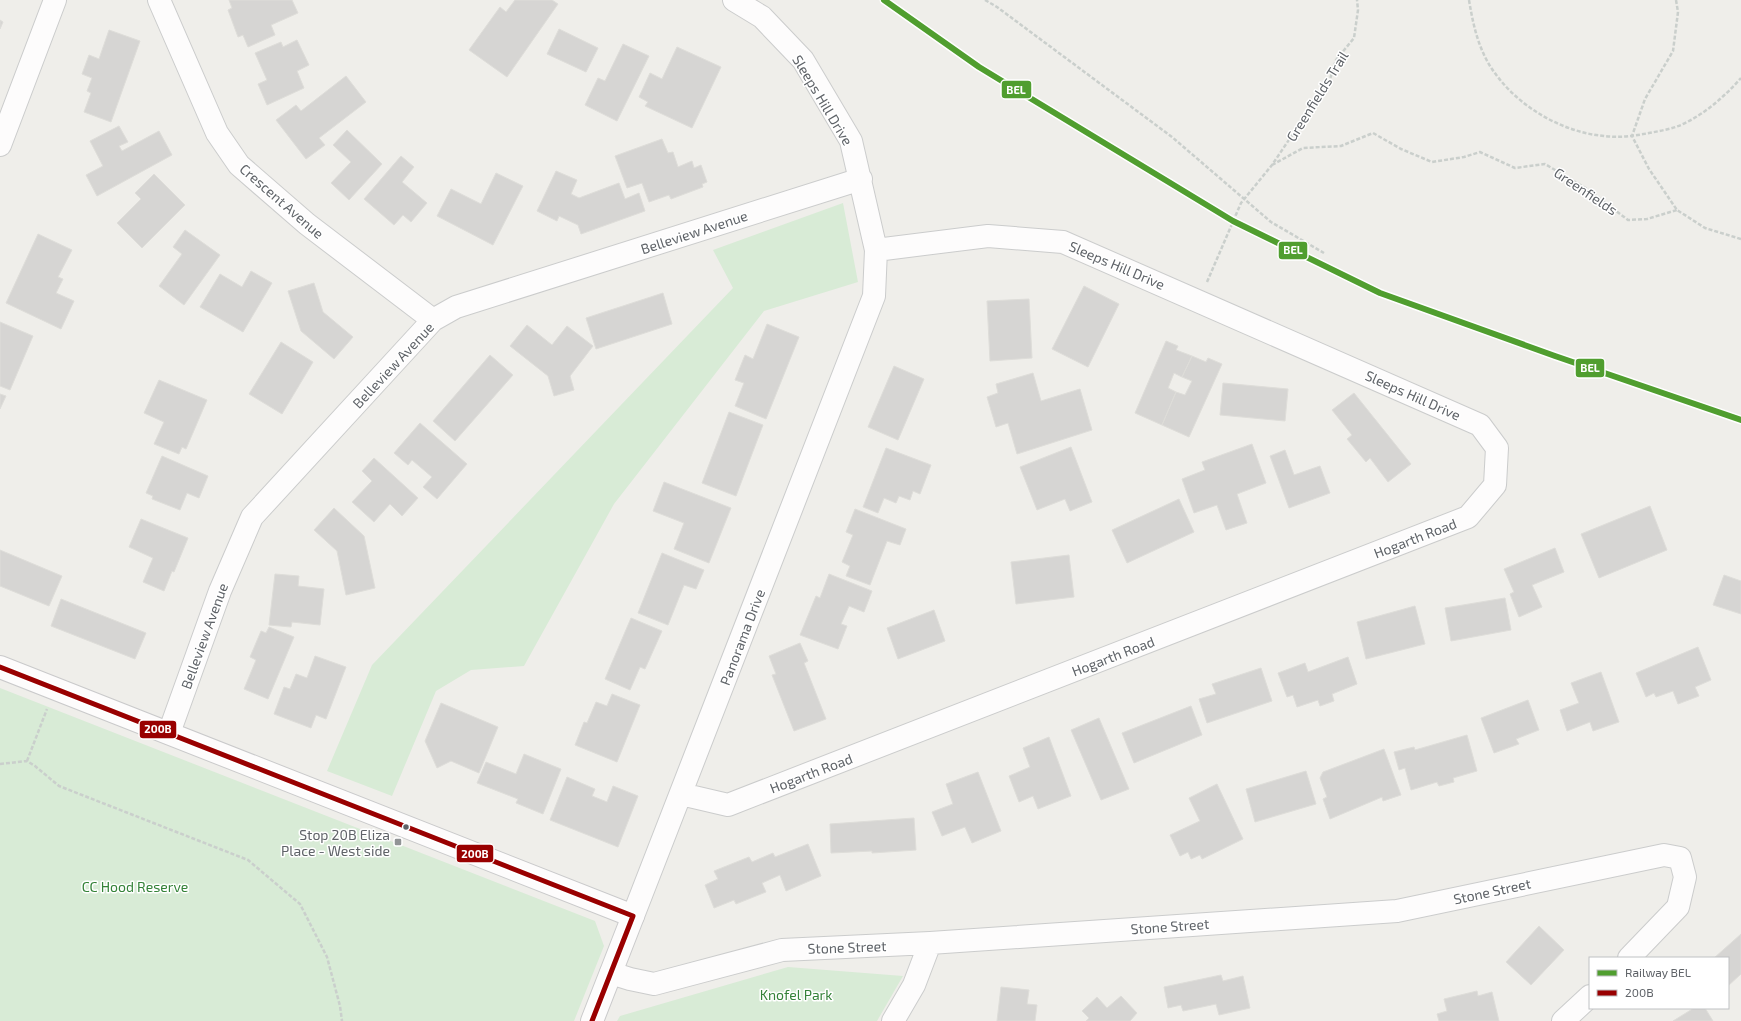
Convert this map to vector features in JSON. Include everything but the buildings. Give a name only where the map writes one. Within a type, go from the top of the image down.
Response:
[{"type":"street","points":[[0,145],[55,0]]},
{"type":"street","name":"Crescent Avenue","points":[[159,0],[217,133],[239,165],[307,224],[433,320]]},
{"type":"street","name":"Sleeps Hill Drive","points":[[734,0],[762,17],[803,60],[851,142],[861,179],[876,250],[988,236],[1063,242],[1199,300],[1480,425],[1497,448]]},
{"type":"street","name":"Belleview Avenue","points":[[169,733],[220,591],[252,516],[433,320],[456,307],[861,179]]},
{"type":"street","name":"Panorama Drive","points":[[592,1021],[874,296],[876,250]]},
{"type":"street","name":"Hogarth Road","points":[[681,794],[728,806],[1468,517],[1495,485],[1497,448]]},
{"type":"street","points":[[0,667],[633,916]]},
{"type":"street","name":"Stone Street","points":[[611,973],[654,984],[782,950],[930,943],[1397,911],[1664,855],[1680,858],[1685,877],[1678,907],[1630,957]]},
{"type":"street","points":[[894,1021],[914,985],[930,943]]},
{"type":"street","points":[[1563,1021],[1589,997]]},
{"type":"path","points":[[985,0],[997,7],[1172,137],[1245,198],[1271,222],[1324,253]]},
{"type":"path","name":"Greenfields Trail","points":[[1199,300],[1241,203],[1272,165],[1330,79],[1336,60],[1354,38],[1358,10],[1357,0]]},
{"type":"path","points":[[1469,0],[1473,24],[1480,45],[1492,68],[1517,97],[1546,118],[1566,127],[1602,136],[1632,136],[1680,126],[1694,119],[1723,98],[1741,78]]},
{"type":"path","points":[[1676,0],[1678,12],[1674,51],[1645,99],[1632,136],[1649,169],[1677,210],[1705,228],[1741,239]]},
{"type":"path","name":"Greenfields","points":[[1272,165],[1303,148],[1341,146],[1373,133],[1401,149],[1432,162],[1464,157],[1480,152],[1515,168],[1546,164],[1587,189],[1628,220],[1647,219],[1677,210]]},
{"type":"path","points":[[27,761],[55,688]]},
{"type":"path","points":[[0,764],[27,761],[59,786],[248,860],[300,904],[327,957],[340,1006],[342,1021]]},
{"type":"green space","points":[[843,203],[858,282],[764,311],[614,504],[524,666],[471,670],[436,691],[392,796],[327,771],[372,665],[733,288],[713,250]]},
{"type":"green space","name":"CC Hood Reserve","points":[[0,688],[595,921],[604,946],[574,1021],[0,1021]]},
{"type":"green space","name":"Knofel Park","points":[[788,967],[903,976],[877,1021],[617,1021],[620,1016]]},
{"type":"rail line","name":"BEL","points":[[884,0],[979,67],[1233,221],[1380,293],[1555,356],[1741,420]]},
{"type":"transit line","name":"200B","points":[[0,667],[633,916]]},
{"type":"transit line","name":"200B","points":[[592,1021],[633,916]]},
{"type":"place","name":"Stop 20B Eliza Place - West side","points":[[398,842]]}]
